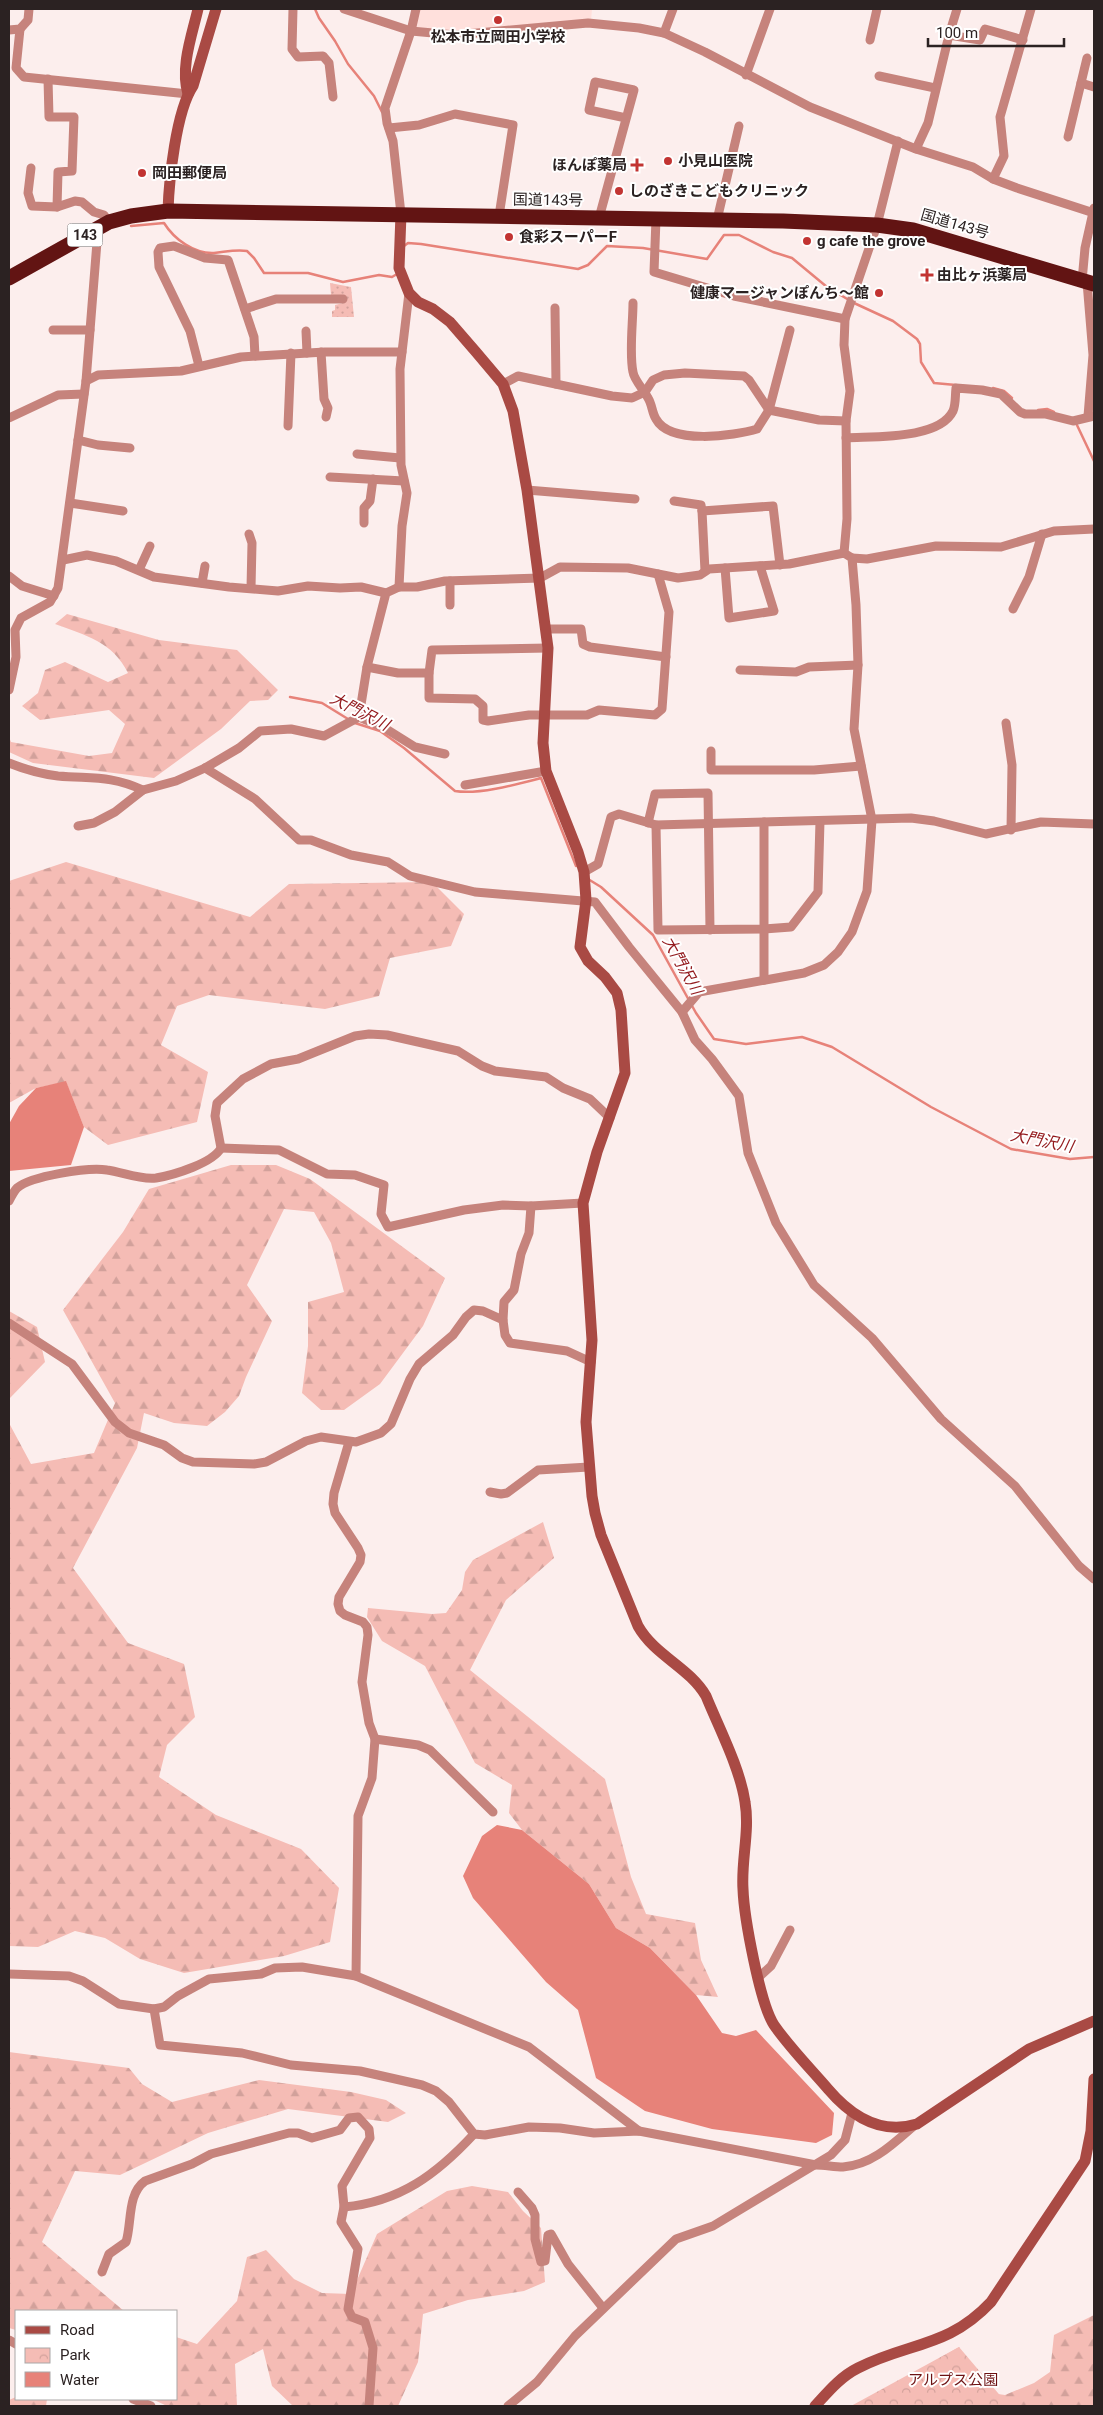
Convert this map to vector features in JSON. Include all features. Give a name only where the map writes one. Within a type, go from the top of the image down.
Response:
[{"type":"highway","name":"国道143号","points":[[9,278],[110,222],[131,216],[168,211],[717,220],[876,225],[912,230],[1088,282]]},
{"type":"street","points":[[29,9],[28,20],[20,30],[16,68],[24,77],[188,94]]},
{"type":"street","points":[[168,211],[171,166],[188,94],[186,78],[187,57],[198,9]]},
{"type":"street","points":[[188,94],[194,86],[216,9]]},
{"type":"street","points":[[293,9],[292,49],[298,57],[323,56],[330,63],[333,97]]},
{"type":"street","points":[[344,9],[411,31],[455,35],[588,23],[639,28],[664,33],[705,52],[803,104],[916,149],[973,167],[993,179],[1094,211],[1086,248],[1093,355],[1091,416],[1074,420],[1045,414],[1020,412],[1001,394],[956,388],[952,412],[941,424],[914,434],[846,438]]},
{"type":"street","points":[[416,9],[411,31],[385,108],[388,128],[393,141],[401,214],[399,268],[409,293],[418,302],[433,309],[450,322],[503,384],[513,411],[540,578],[548,648],[542,743],[546,771],[584,872],[586,900],[580,947],[588,961],[605,977],[617,993],[621,1010],[625,1073],[597,1152],[583,1203],[591,1362],[586,1422],[592,1496],[601,1535],[638,1626],[645,1638],[656,1651],[690,1675],[700,1685],[741,1784],[746,1819],[743,1889],[748,1929],[766,2010],[774,2025],[839,2101],[852,2113],[865,2120],[891,2128],[903,2128],[917,2124]]},
{"type":"street","points":[[664,33],[673,9]]},
{"type":"street","points":[[746,75],[770,9]]},
{"type":"street","points":[[870,40],[877,9]]},
{"type":"street","points":[[916,149],[928,123],[935,88],[957,9]]},
{"type":"street","points":[[993,179],[1004,156],[1000,117],[1032,9]]},
{"type":"street","points":[[949,35],[980,40],[985,29],[1023,40]]},
{"type":"street","points":[[9,30],[20,30]]},
{"type":"street","points":[[1068,137],[1087,58]]},
{"type":"street","points":[[879,76],[935,88]]},
{"type":"street","points":[[48,78],[49,116],[74,117],[72,172],[58,172],[57,207]]},
{"type":"street","points":[[600,218],[634,90],[595,82],[589,110],[626,118]]},
{"type":"street","points":[[1081,83],[1094,87]]},
{"type":"street","points":[[388,128],[419,125],[455,114],[513,125],[499,216]]},
{"type":"street","points":[[717,220],[739,126]]},
{"type":"street","points":[[844,553],[847,519],[846,421],[850,391],[844,345],[845,319],[876,225],[898,141]]},
{"type":"street","points":[[31,168],[28,193],[32,206],[57,207],[75,201],[82,202],[94,212],[104,215],[110,222]]},
{"type":"street","points":[[656,219],[654,272],[734,296],[845,319]]},
{"type":"street","points":[[9,690],[13,656],[12,629],[21,618],[50,602],[58,588],[86,381],[97,242],[94,230]]},
{"type":"street","points":[[199,366],[190,331],[159,267],[158,252],[160,248],[174,246],[205,258],[228,260],[254,337],[255,356]]},
{"type":"street","points":[[399,587],[402,526],[407,493],[400,458],[399,411],[402,352],[409,293]]},
{"type":"street","points":[[245,309],[276,299],[343,299]]},
{"type":"street","points":[[633,303],[633,373],[652,404],[656,420],[669,430],[680,434],[719,437],[757,429],[769,410],[790,330]]},
{"type":"street","points":[[555,308],[556,384]]},
{"type":"street","points":[[54,330],[90,330]]},
{"type":"street","points":[[306,331],[307,353]]},
{"type":"street","points":[[86,381],[98,375],[172,372],[255,356],[320,352],[402,352]]},
{"type":"street","points":[[320,352],[324,399],[328,408],[326,417]]},
{"type":"street","points":[[288,426],[291,354]]},
{"type":"street","points":[[503,384],[518,376],[632,398],[645,392],[653,380],[664,375],[710,373],[744,376],[750,380],[763,405],[769,410],[819,420],[846,421]]},
{"type":"street","points":[[9,418],[58,395],[84,394]]},
{"type":"street","points":[[78,440],[98,445],[130,448]]},
{"type":"street","points":[[357,454],[400,458]]},
{"type":"street","points":[[330,477],[404,481]]},
{"type":"street","points":[[364,523],[364,508],[370,501],[373,479]]},
{"type":"street","points":[[527,490],[635,499]]},
{"type":"street","points":[[674,501],[701,505],[705,571]]},
{"type":"street","points":[[70,503],[124,511]]},
{"type":"street","points":[[702,511],[773,506],[780,565]]},
{"type":"street","points":[[63,560],[87,555],[116,561],[154,577],[250,588],[278,590],[308,586],[361,587],[386,593],[399,587],[417,587],[450,580],[540,578],[560,567],[628,568],[678,578],[700,575],[709,568],[780,565],[844,553],[852,558],[867,559],[936,546],[1002,547],[1054,531],[1094,529]]},
{"type":"street","points":[[249,534],[252,543],[250,588]]},
{"type":"street","points":[[1013,609],[1029,577],[1042,534]]},
{"type":"street","points":[[139,570],[150,546]]},
{"type":"street","points":[[682,1012],[700,992],[804,973],[824,965],[852,932],[867,891],[872,820],[854,729],[858,665],[852,558]]},
{"type":"street","points":[[202,583],[205,566]]},
{"type":"street","points":[[724,568],[729,618],[774,611],[760,566]]},
{"type":"street","points":[[548,648],[432,650],[429,673],[429,698],[475,699],[483,706],[483,720],[545,715],[587,715],[599,710],[655,715],[662,709],[669,612],[658,574]]},
{"type":"street","points":[[9,576],[22,586],[54,596]]},
{"type":"street","points":[[450,580],[450,605]]},
{"type":"street","points":[[359,716],[367,668],[386,593]]},
{"type":"street","points":[[546,629],[581,629],[583,644],[590,647],[666,657]]},
{"type":"street","points":[[740,670],[796,672],[809,667],[858,665]]},
{"type":"street","points":[[367,668],[398,673],[429,673]]},
{"type":"street","points":[[359,716],[383,727],[415,747],[445,754]]},
{"type":"street","points":[[78,826],[94,823],[115,812],[143,790],[176,781],[205,768],[239,748],[260,731],[291,729],[324,736],[359,716]]},
{"type":"street","points":[[1006,723],[1012,765],[1011,830]]},
{"type":"street","points":[[711,751],[711,770],[814,770],[861,766]]},
{"type":"street","points":[[9,763],[58,776],[92,776],[123,780],[143,790]]},
{"type":"street","points":[[205,768],[255,799],[298,840],[311,840],[351,855],[388,862],[410,876],[468,890],[595,902],[682,1012],[695,1040],[712,1059],[739,1096],[748,1152],[776,1223],[814,1285],[872,1338],[941,1418],[1015,1486],[1079,1566],[1094,1579]]},
{"type":"street","points":[[465,785],[546,771]]},
{"type":"street","points":[[710,930],[710,824],[708,792],[655,794],[652,824],[658,930],[710,930],[764,929],[791,927],[818,892],[820,821]]},
{"type":"street","points":[[584,872],[598,864],[611,817],[619,814],[652,824],[926,820],[986,834],[1041,822],[1094,824]]},
{"type":"street","points":[[764,822],[764,980]]},
{"type":"street","points":[[9,1201],[16,1189],[30,1181],[88,1169],[105,1169],[156,1178],[205,1163],[218,1154],[221,1148],[215,1116],[217,1103],[243,1079],[271,1064],[298,1059],[356,1036],[369,1034],[387,1034],[458,1051],[482,1066],[495,1070],[546,1077],[563,1088],[590,1099],[610,1118]]},
{"type":"street","points":[[221,1148],[279,1150],[327,1174],[355,1175],[384,1185],[381,1214],[388,1227],[464,1210],[503,1205],[531,1206],[583,1203]]},
{"type":"street","points":[[531,1206],[529,1233],[521,1254],[514,1290],[504,1302],[503,1320],[505,1335],[510,1343],[567,1351],[591,1362]]},
{"type":"street","points":[[9,1322],[72,1364],[115,1422],[129,1432],[164,1445],[188,1460],[254,1464],[266,1462],[306,1441],[321,1437],[356,1442],[381,1432],[391,1424],[410,1379],[419,1364],[453,1334],[466,1317],[474,1310],[483,1311],[503,1320]]},
{"type":"street","points":[[349,1442],[334,1493],[333,1504],[335,1513],[361,1555],[360,1562],[339,1597],[338,1604],[340,1611],[345,1615],[363,1622],[367,1626],[368,1635],[362,1682],[369,1723],[376,1739],[372,1778],[358,1816],[356,1976]]},
{"type":"street","points":[[490,1492],[501,1494],[507,1492],[538,1470],[589,1467]]},
{"type":"street","points":[[376,1739],[418,1745],[430,1750],[493,1812]]},
{"type":"street","points":[[759,1977],[771,1966],[790,1930]]},
{"type":"street","points":[[9,1974],[69,1976],[83,1981],[119,2004],[154,2009],[164,2007],[178,1996],[209,1979],[260,1974],[286,1966],[356,1976],[529,2047],[639,2131]]},
{"type":"street","points":[[154,2009],[160,2045],[242,2053],[291,2065],[360,2071],[422,2084],[436,2091],[449,2102],[474,2134],[485,2135],[528,2127],[560,2128],[594,2133],[639,2131],[816,2165],[843,2167],[861,2163],[881,2154],[917,2124],[1028,2049],[1094,2021]]},
{"type":"street","points":[[815,2406],[836,2383],[858,2368],[949,2335],[972,2321],[991,2302],[1085,2161],[1091,2131],[1094,2079]]},
{"type":"street","points":[[508,2406],[537,2382],[575,2336],[676,2239],[713,2226],[831,2155],[845,2140],[852,2113]]},
{"type":"street","points":[[102,2272],[106,2259],[126,2242],[130,2211],[139,2185],[145,2181],[192,2164],[211,2154],[289,2133],[298,2133],[312,2138],[340,2130],[349,2118],[358,2117],[370,2134],[342,2186],[344,2207],[341,2222],[358,2249],[348,2309],[352,2317],[364,2322],[373,2348],[369,2406]]},
{"type":"street","points":[[344,2207],[381,2201],[421,2181],[448,2162],[474,2134]]},
{"type":"street","points":[[518,2192],[532,2208],[535,2215],[535,2239],[541,2262],[545,2262],[548,2235],[550,2234],[568,2264],[603,2308]]},
{"type":"street","points":[[136,2400],[151,2406]]},
{"type":"shaded area","name":"松本市立岡田小学校","points":[[419,9],[592,9],[591,21],[553,22],[444,32],[417,28],[415,25]]},
{"type":"green space","points":[[330,283],[351,287],[354,317],[332,317],[335,305],[343,303],[331,295]]},
{"type":"green space","points":[[67,614],[159,640],[237,650],[278,690],[268,700],[250,701],[221,729],[154,778],[33,763],[9,752],[9,737],[11,742],[89,756],[112,753],[125,724],[109,710],[40,720],[22,706],[38,693],[45,670],[65,662],[108,682],[128,673],[122,662],[106,647],[87,636],[55,624]]},
{"type":"green space","points":[[66,862],[250,917],[289,884],[432,882],[464,914],[451,946],[390,958],[379,996],[325,1009],[209,995],[177,1006],[161,1045],[208,1072],[197,1122],[108,1145],[84,1127],[66,1082],[36,1088],[9,1103],[9,881]]},
{"type":"green space","points":[[231,1165],[276,1165],[310,1179],[445,1278],[423,1326],[380,1384],[344,1410],[321,1410],[302,1393],[308,1346],[308,1302],[344,1292],[331,1243],[314,1212],[284,1209],[247,1285],[272,1321],[239,1396],[225,1412],[207,1426],[174,1423],[144,1413],[137,1448],[73,1568],[128,1643],[184,1664],[195,1717],[167,1745],[159,1777],[216,1815],[301,1849],[339,1888],[330,1942],[284,1956],[184,1973],[140,1959],[105,1938],[75,1931],[38,1947],[9,1946],[9,1423],[31,1464],[94,1453],[115,1403],[63,1310],[123,1232],[149,1189]]},
{"type":"green space","points":[[9,1311],[37,1327],[45,1362],[9,1399]]},
{"type":"green space","points":[[543,1522],[554,1558],[506,1600],[470,1670],[605,1779],[631,1877],[646,1914],[695,1923],[701,1960],[718,1997],[696,1995],[650,1948],[616,1928],[589,1884],[522,1830],[509,1813],[512,1785],[475,1763],[425,1666],[382,1641],[367,1617],[368,1608],[432,1614],[446,1613],[462,1590],[465,1572],[473,1560]]},
{"type":"green space","points":[[9,2052],[129,2068],[142,2084],[172,2102],[259,2080],[351,2092],[386,2100],[406,2113],[388,2122],[288,2109],[208,2133],[120,2175],[75,2171],[42,2242],[123,2310],[15,2310],[15,2330],[9,2328]]},
{"type":"green space","points":[[472,2186],[508,2192],[523,2211],[541,2228],[545,2282],[524,2291],[468,2300],[423,2314],[418,2362],[398,2406],[293,2406],[272,2386],[263,2349],[235,2364],[237,2406],[167,2406],[154,2400],[178,2400],[178,2338],[197,2344],[237,2301],[247,2257],[266,2250],[294,2279],[322,2293],[351,2294],[377,2234],[447,2191]]},
{"type":"green space","points":[[1094,2315],[1094,2406],[905,2406],[898,2382],[959,2347],[984,2392],[1005,2395],[1034,2383],[1050,2372],[1054,2335]]},
{"type":"green space","name":"アルプス公園","points":[[959,2347],[1009,2406],[851,2406]]},
{"type":"green space","points":[[15,2397],[15,2400],[47,2400],[46,2406],[9,2406],[9,2400]]},
{"type":"water","points":[[66,1081],[84,1127],[71,1165],[9,1171],[9,1124],[19,1106],[36,1088]]},
{"type":"water","points":[[497,1825],[522,1830],[589,1884],[616,1928],[650,1948],[696,1995],[722,2033],[736,2036],[756,2030],[834,2113],[832,2135],[816,2143],[712,2129],[645,2111],[596,2078],[578,2010],[546,1982],[473,1898],[463,1876],[482,1836]]},
{"type":"waterway","points":[[315,9],[348,64],[374,96],[382,112]]},
{"type":"waterway","points":[[131,226],[164,223],[179,240],[192,248],[207,253],[235,250],[247,251],[264,273],[308,273],[343,282],[379,275],[392,277],[397,274]]},
{"type":"waterway","points":[[404,246],[408,243],[421,244],[578,269],[588,265],[607,246],[643,248],[707,259],[724,235],[739,235],[773,252],[792,258],[827,287],[854,303],[893,321],[917,339],[920,344],[921,362],[934,383],[956,385]]},
{"type":"waterway","points":[[993,388],[1004,391],[1012,398]]},
{"type":"waterway","points":[[1038,410],[1047,409],[1054,412]]},
{"type":"waterway","points":[[1076,423],[1094,461]]},
{"type":"waterway","name":"大門沢川","points":[[290,697],[322,703],[348,719]]},
{"type":"waterway","name":"大門沢川","points":[[355,723],[380,731],[404,748],[455,791],[475,792],[541,778],[576,866]]},
{"type":"waterway","name":"大門沢川","points":[[588,879],[601,887],[653,935],[696,1013],[714,1039],[746,1044],[802,1037],[832,1047],[931,1107],[1011,1149],[1070,1159],[1094,1157]]},
{"type":"place","name":"松本市立岡田小学校","points":[[498,20]]},
{"type":"place","name":"小見山医院","points":[[668,161]]},
{"type":"place","name":"ほんぽ薬局","points":[[637,165]]},
{"type":"place","name":"岡田郵便局","points":[[142,173]]},
{"type":"place","name":"しのざきこどもクリニック","points":[[619,191]]},
{"type":"place","name":"食彩スーパーF","points":[[509,237]]},
{"type":"place","name":"g cafe the grove","points":[[807,241]]},
{"type":"place","name":"由比ヶ浜薬局","points":[[927,275]]},
{"type":"place","name":"健康マージャンぽんち～館","points":[[879,293]]}]
